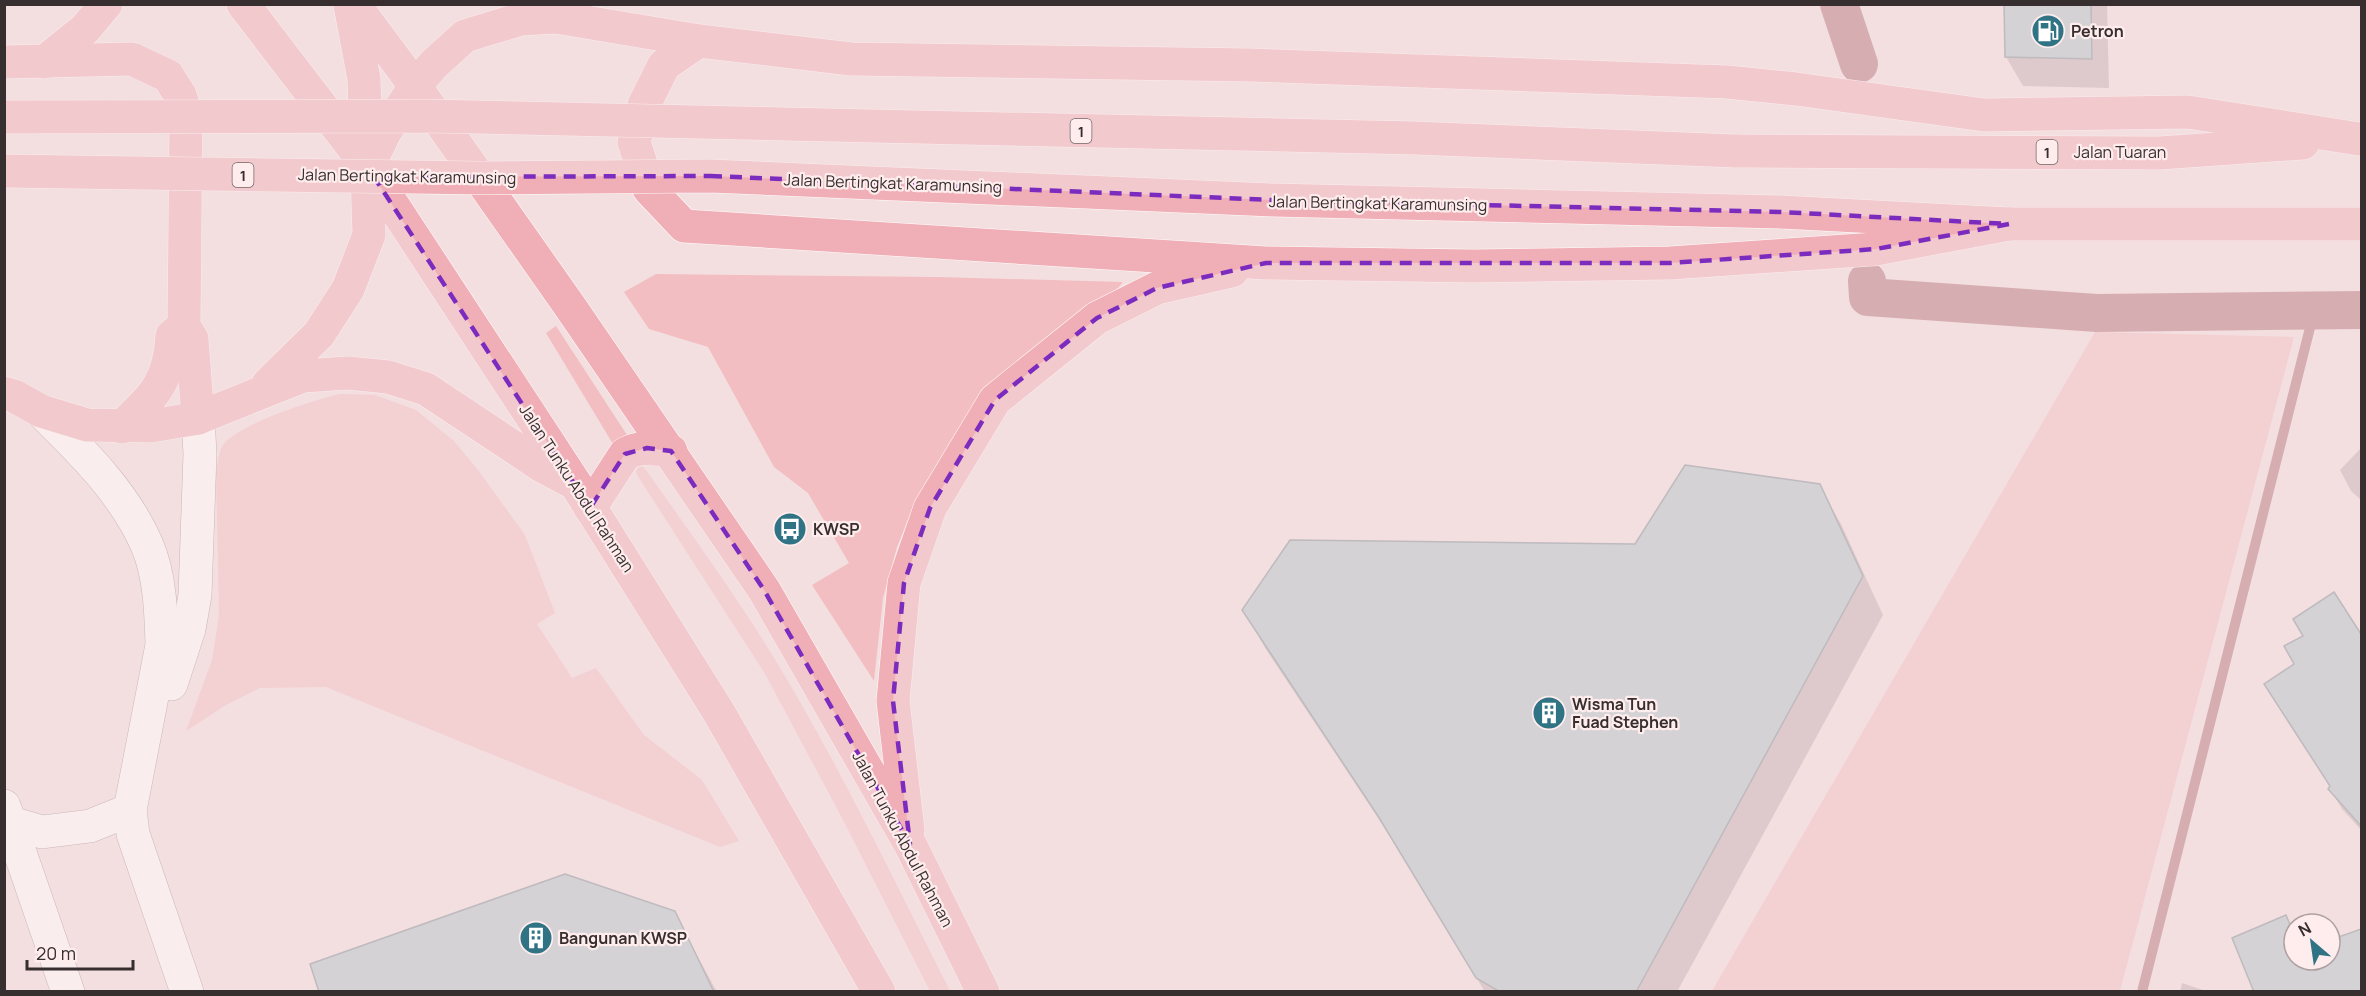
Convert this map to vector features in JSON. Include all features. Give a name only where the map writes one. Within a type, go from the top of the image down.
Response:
[{"type":"main road","points":[[44,62],[85,29],[106,4]]},
{"type":"main road","name":"Jalan Tunku Abdul Rahman","points":[[243,4],[368,166],[582,496],[718,711],[879,992]]},
{"type":"main road","points":[[261,391],[319,334],[348,289],[369,235],[364,79],[352,4]]},
{"type":"main road","name":"Jalan Tunku Abdul Rahman","points":[[352,4],[415,86],[671,451],[764,590],[910,844],[983,992]]},
{"type":"main road","points":[[368,166],[385,132],[415,86],[434,64],[465,36],[543,11],[699,41],[851,58],[1250,65],[1727,82],[1796,89],[1984,115],[2187,112],[2360,139]]},
{"type":"main road","points":[[699,41],[664,65],[644,105],[634,142],[649,189],[684,226],[1266,263],[1473,266],[1670,263],[1876,249],[2009,224]]},
{"type":"main road","points":[[4,62],[132,59],[168,76],[180,94],[186,114],[184,326],[192,339],[198,418]]},
{"type":"main road","name":"Jalan Tuaran","points":[[4,117],[427,116],[1414,138],[1735,151],[2160,153],[2360,139]]},
{"type":"main road","name":"Jalan Bertingkat Karamunsing","points":[[4,171],[481,178],[710,176],[1272,200],[1781,212],[2009,224]]},
{"type":"main road","name":"1","points":[[2009,224],[2361,224]]},
{"type":"main road","points":[[910,844],[893,701],[904,583],[930,508],[989,409],[995,400],[1097,318],[1157,288],[1266,263]]},
{"type":"main road","points":[[122,427],[145,404],[166,376],[171,358],[172,336],[184,326]]},
{"type":"main road","points":[[4,393],[41,411],[87,425],[151,426],[198,418],[303,376],[348,372],[388,377],[426,389],[542,466],[582,496],[633,449],[671,451]]},
{"type":"street","points":[[41,411],[91,462],[108,483],[129,513],[147,545],[155,571],[162,645],[132,801],[133,834],[187,992]]},
{"type":"street","points":[[8,814],[42,832],[90,826],[132,801],[189,629],[195,595],[200,454],[198,418]]},
{"type":"street","points":[[8,814],[68,992]]},
{"type":"highlighted area","points":[[710,176],[1272,200],[1781,212],[2009,224],[1876,249],[1670,263],[1266,263],[1157,288],[1097,318],[995,400],[930,508],[904,583],[893,701],[910,844],[764,590],[671,451],[647,448],[625,454],[590,508],[374,177]]},
{"type":"shaded area","points":[[656,274],[937,277],[1123,282],[1118,288],[1063,325],[966,421],[941,457],[915,502],[897,547],[883,598],[874,681],[812,585],[849,563],[808,493],[774,467],[708,347],[649,329],[624,292]]},
{"type":"shaded area","points":[[556,326],[627,435],[613,444],[546,333]]},
{"type":"shaded area","points":[[2095,332],[2294,337],[2120,991],[1712,991]]},
{"type":"shaded area","points":[[340,394],[375,395],[416,410],[454,441],[525,535],[555,613],[537,624],[572,678],[596,668],[644,735],[702,780],[739,841],[720,847],[326,687],[260,688],[226,705],[186,731],[212,660],[219,616],[216,473],[221,448],[231,437],[260,421]]},
{"type":"shaded area","points":[[639,467],[646,470],[697,542],[779,666],[846,786],[950,991],[930,991],[841,816],[764,672],[637,475],[636,471]]},
{"type":"building","name":"Petron","points":[[2004,4],[2091,4],[2092,59],[2005,57]]},
{"type":"building","name":"Wisma Tun Fuad Stephen","points":[[1685,465],[1820,484],[1863,576],[1636,992],[1500,992],[1476,978],[1378,816],[1242,610],[1290,540],[1635,544]]},
{"type":"building","points":[[2334,592],[2361,634],[2361,826],[2328,789],[2330,786],[2264,684],[2294,664],[2284,646],[2303,636],[2293,619]]},
{"type":"building","name":"Bangunan KWSP","points":[[565,874],[675,911],[714,992],[319,992],[310,964]]},
{"type":"building","points":[[2282,917],[2282,972],[2342,972],[2342,936],[2361,929],[2361,992],[2254,992],[2232,938]]},
{"type":"waterway","points":[[1839,4],[1859,64]]},
{"type":"waterway","points":[[1867,281],[1868,297],[2097,313],[2362,310]]},
{"type":"waterway","points":[[2142,992],[2314,312]]},
{"type":"place","name":"Petron","points":[[2048,31]]},
{"type":"place","name":"KWSP","points":[[790,529]]},
{"type":"place","name":"Wisma Tun Fuad Stephen","points":[[1549,713]]},
{"type":"place","name":"Bangunan KWSP","points":[[536,938]]}]
